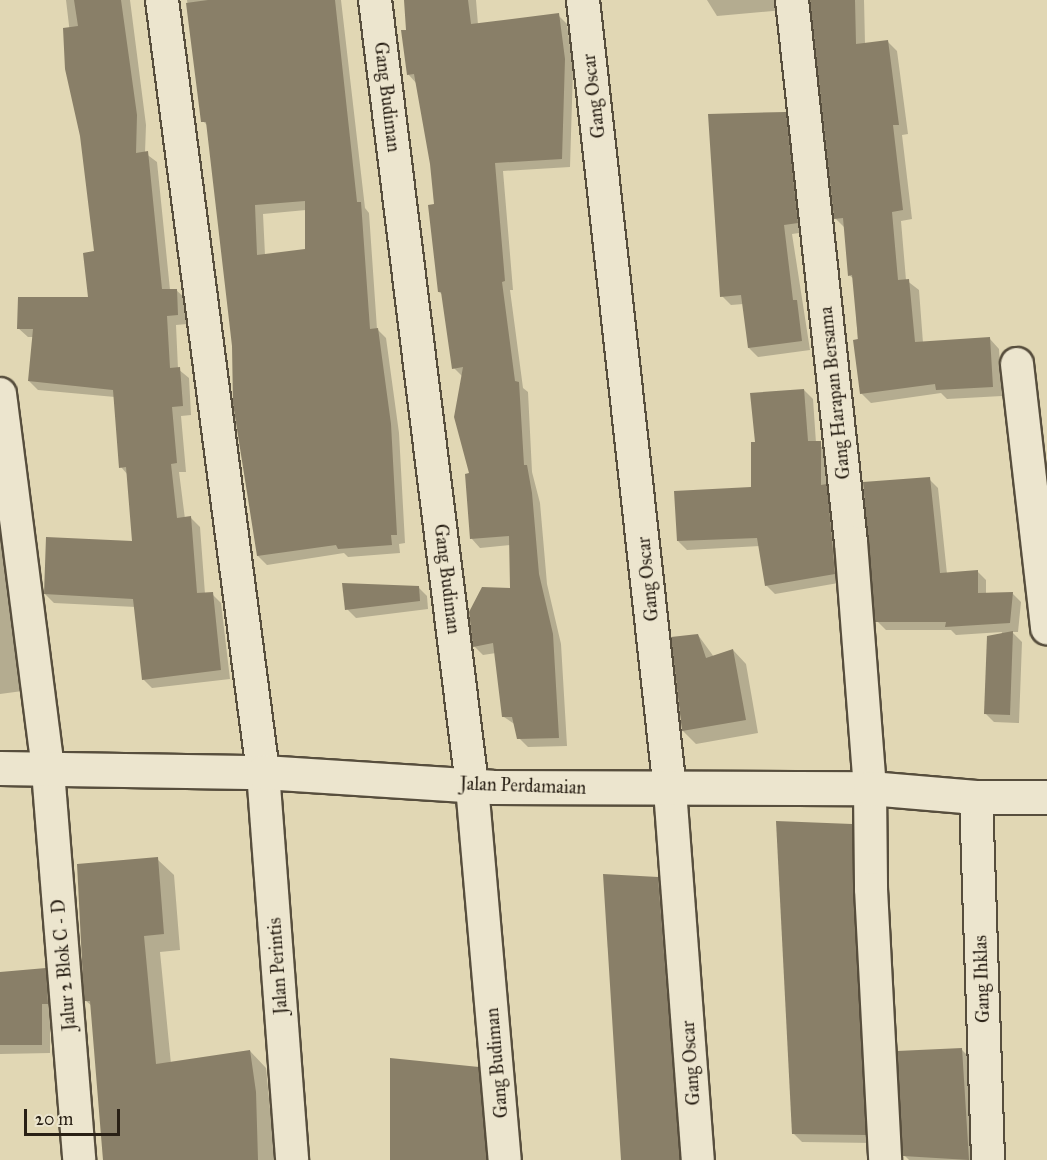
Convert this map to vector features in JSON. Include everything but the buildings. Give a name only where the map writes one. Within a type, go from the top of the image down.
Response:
[{"type":"street","name":"Jalan Perintis","points":[[162,0],[263,772],[292,1160]]},
{"type":"street","name":"Gang Budiman","points":[[375,0],[472,786],[505,1160]]},
{"type":"street","name":"Gang Oscar","points":[[583,0],[670,790],[698,1160]]},
{"type":"street","name":"Gang Harapan Bersama","points":[[792,0],[851,542],[870,788],[872,912],[885,1160]]},
{"type":"street","points":[[1017,364],[1047,628]]},
{"type":"street","name":"Jalur 2 Blok C - D","points":[[0,394],[48,771],[79,1160]]},
{"type":"street","name":"Jalan Perdamaian","points":[[0,768],[48,771],[263,772],[472,786],[670,790],[870,788],[976,797],[1047,797]]},
{"type":"street","name":"Gang Ihklas","points":[[976,797],[988,1160]]}]
